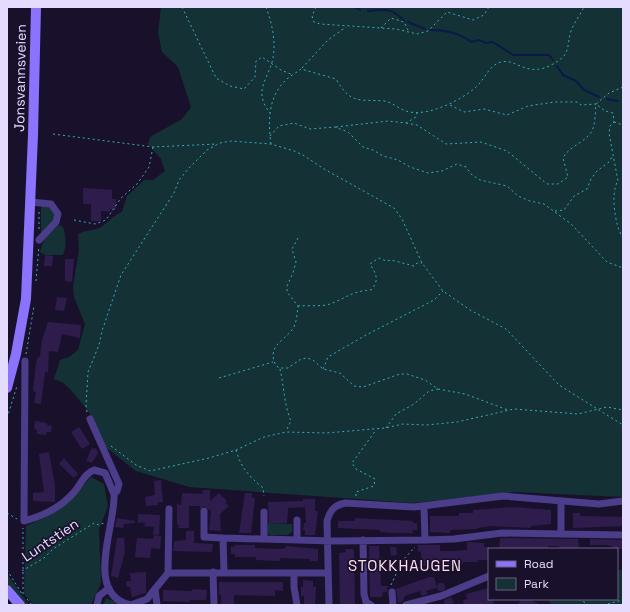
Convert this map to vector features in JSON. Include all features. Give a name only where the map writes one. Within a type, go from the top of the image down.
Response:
[{"type":"main road","name":"Jonsvannsveien","points":[[7,388],[16,354],[26,299],[31,202],[36,7]]},
{"type":"main road","points":[[7,590],[20,605]]},
{"type":"street","points":[[31,202],[51,204],[58,214],[54,226],[39,240]]},
{"type":"street","points":[[25,361],[24,521],[45,514],[62,503],[76,490],[88,473],[94,470],[105,473],[114,494],[114,504],[105,560],[105,575],[109,588],[115,597],[131,605],[147,599],[168,572],[169,509]]},
{"type":"street","points":[[90,419],[118,481],[119,488],[114,494]]},
{"type":"street","points":[[329,605],[327,521],[333,508],[345,503],[424,507],[495,497],[599,504],[623,501]]},
{"type":"street","points":[[561,501],[561,534]]},
{"type":"street","points":[[421,540],[424,507]]},
{"type":"street","points":[[204,511],[204,537],[327,541],[454,539],[502,533],[623,535]]},
{"type":"street","points":[[264,512],[264,539]]},
{"type":"street","points":[[297,520],[297,539]]},
{"type":"street","points":[[224,538],[224,572]]},
{"type":"street","points":[[363,540],[364,594],[366,602],[371,605]]},
{"type":"street","points":[[168,572],[328,573]]},
{"type":"street","points":[[213,572],[214,605]]},
{"type":"street","points":[[294,573],[294,587],[297,605]]},
{"type":"street","points":[[406,605],[441,596],[488,576]]},
{"type":"street","points":[[97,605],[99,596],[109,588]]},
{"type":"street","points":[[155,589],[157,605]]},
{"type":"street","points":[[392,592],[393,605]]},
{"type":"path","points":[[182,7],[216,78],[230,86],[244,89],[255,78],[256,62],[262,58],[293,75]]},
{"type":"path","points":[[266,7],[273,25],[273,58],[263,81],[263,98],[265,106],[270,113]]},
{"type":"path","points":[[316,7],[312,16],[314,22],[347,27],[408,30],[417,34],[428,31],[447,12],[473,20],[484,15],[489,7]]},
{"type":"path","points":[[301,69],[336,79],[343,92],[358,101],[386,101],[407,111],[418,112],[449,105],[476,87],[493,65],[504,61],[534,71],[554,64],[568,50],[571,32],[584,7]]},
{"type":"path","points":[[380,29],[391,18],[404,22],[408,30]]},
{"type":"path","points":[[271,144],[270,113],[275,94],[284,82],[301,69],[328,40],[347,27]]},
{"type":"path","points":[[449,105],[464,112],[484,109],[507,115],[528,106],[555,102],[577,102],[582,105],[596,104],[609,94],[623,87]]},
{"type":"path","points":[[596,104],[605,111],[613,113],[614,122],[610,126],[609,134],[618,181],[614,186],[615,220],[623,238]]},
{"type":"path","points":[[270,136],[279,126],[294,124],[310,129],[388,121],[406,123],[417,125],[446,144],[481,142],[507,151],[546,184],[558,184],[568,177],[563,158],[567,152],[590,134],[595,120],[596,104]]},
{"type":"path","points":[[406,123],[416,117],[418,112]]},
{"type":"path","points":[[614,122],[623,125]]},
{"type":"path","points":[[335,127],[348,132],[363,146],[383,156],[398,160],[410,167],[428,173],[442,171],[457,164],[466,167],[472,175],[480,180],[507,186],[518,196],[530,201],[544,204],[571,224],[607,262],[623,268]]},
{"type":"path","points":[[53,134],[153,146],[218,144],[231,141],[271,144],[294,150],[324,169],[394,208],[402,219],[422,263],[443,291],[470,310],[506,329],[559,385],[623,426]]},
{"type":"path","points":[[90,419],[86,405],[88,372],[99,345],[102,331],[121,275],[174,193],[179,180],[201,156],[218,144]]},
{"type":"path","points":[[74,220],[94,224],[106,220],[121,198],[137,184],[149,167],[153,146]]},
{"type":"path","points":[[554,211],[564,210],[574,196],[586,189],[597,171],[609,162],[613,155]]},
{"type":"path","points":[[298,238],[292,249],[296,262],[293,273],[286,286],[287,292],[298,306],[297,315],[293,329],[273,350],[274,362],[276,366],[280,368],[288,368],[301,359],[307,358],[313,360],[323,369],[340,372],[354,386],[363,387],[400,374],[407,374],[425,380],[438,389]]},
{"type":"path","points":[[298,306],[329,304],[344,296],[372,290],[377,284],[377,277],[370,264],[379,258],[386,262],[391,260],[414,266],[417,263],[422,263]]},
{"type":"path","points":[[323,369],[328,357],[361,337],[434,300],[443,291]]},
{"type":"path","points":[[219,378],[274,362]]},
{"type":"path","points":[[280,368],[285,390],[286,409],[291,422],[286,432]]},
{"type":"path","points":[[7,418],[19,381]]},
{"type":"path","points":[[385,428],[396,414],[414,404],[429,391],[438,389],[465,394],[508,410]]},
{"type":"path","points":[[107,443],[136,465],[150,470],[209,458],[236,450],[264,437],[286,432],[326,433],[385,428],[403,424],[426,425],[456,422],[508,410],[520,409],[578,414],[607,407],[623,410]]},
{"type":"path","points":[[356,503],[356,492],[374,486],[375,479],[352,464],[376,429]]},
{"type":"path","points":[[236,450],[240,463],[246,474],[264,488],[264,496]]},
{"type":"path","points":[[7,513],[12,517],[24,521],[22,561],[23,594]]},
{"type":"path","name":"Luntstien","points":[[22,571],[44,558],[52,549],[94,523],[110,525]]},
{"type":"path","points":[[392,592],[393,577],[402,561],[421,540]]},
{"type":"path","points":[[7,570],[32,605]]},
{"type":"path","points":[[603,605],[623,600]]},
{"type":"green space","points":[[161,7],[623,7],[623,497],[514,492],[413,503],[189,487],[136,471],[104,446],[89,412],[70,389],[62,382],[54,379],[60,360],[69,357],[78,350],[85,324],[74,297],[73,287],[79,250],[78,234],[101,227],[122,212],[127,196],[144,180],[153,180],[165,171],[161,159],[148,144],[150,137],[182,119],[191,107],[178,67],[162,52],[158,33]]},
{"type":"green space","points":[[43,205],[53,209],[55,219],[41,234],[41,206]]},
{"type":"green space","points":[[59,225],[63,227],[66,244],[63,255],[45,255],[40,252],[44,239]]},
{"type":"green space","points":[[91,477],[104,484],[108,506],[99,530],[101,583],[91,605],[34,605],[24,594],[26,526],[47,516],[62,506]]},
{"type":"green space","points":[[268,523],[292,524],[292,532],[288,535],[271,535],[267,533]]},
{"type":"green space","points":[[618,570],[623,570],[623,605],[552,605],[549,600],[618,600]]},
{"type":"green space","points":[[7,574],[29,605],[26,605],[7,583]]},
{"type":"green space","points":[[106,598],[125,605],[103,605]]},
{"type":"building","points":[[83,188],[112,190],[112,199],[116,199],[116,210],[110,209],[110,212],[101,211],[101,221],[91,221],[91,204],[83,204]]},
{"type":"building","points":[[45,255],[53,256],[52,266],[44,266]]},
{"type":"building","points":[[65,259],[74,259],[72,282],[65,281]]},
{"type":"building","points":[[57,297],[67,298],[64,311],[55,310]]},
{"type":"building","points":[[48,322],[81,325],[80,338],[62,334],[58,352],[49,351],[48,372],[45,372],[41,404],[34,403],[36,392],[33,391],[36,363],[38,357],[40,357],[42,340]]},
{"type":"building","points":[[35,421],[47,423],[47,425],[52,426],[51,432],[47,432],[46,435],[37,434],[37,430],[34,429]]},
{"type":"building","points":[[79,427],[90,444],[82,449],[71,432]]},
{"type":"building","points":[[92,447],[93,449],[96,448],[98,453],[92,463],[86,461]]},
{"type":"building","points":[[49,452],[55,486],[55,502],[33,501],[33,493],[44,492],[39,454]]},
{"type":"building","points":[[64,458],[78,474],[74,478],[59,464]]},
{"type":"building","points":[[161,480],[163,502],[158,502],[158,505],[146,506],[145,497],[155,495],[154,481]]},
{"type":"building","points":[[203,490],[210,490],[210,501],[219,493],[227,501],[225,503],[229,506],[220,514],[221,531],[209,530],[211,511],[204,506],[200,509],[200,506],[189,506],[189,528],[178,528],[177,504],[181,505],[182,493],[202,494]]},
{"type":"building","points":[[245,493],[252,493],[252,498],[255,498],[251,533],[239,533]]},
{"type":"building","points":[[303,499],[315,499],[315,511],[318,511],[315,535],[305,535],[305,530],[303,530],[304,523],[306,523],[305,507],[288,508],[287,523],[269,523],[268,502],[303,501]]},
{"type":"building","points":[[514,507],[551,510],[551,524],[531,526],[531,528],[492,526],[477,529],[450,530],[450,533],[430,532],[430,516],[459,516],[459,513],[473,513],[473,510]]},
{"type":"building","points":[[573,513],[580,513],[580,516],[623,517],[623,526],[573,528]]},
{"type":"building","points":[[138,514],[160,515],[159,535],[153,534],[154,527],[144,526],[145,522],[138,523]]},
{"type":"building","points":[[117,518],[135,521],[135,523],[124,524],[123,528],[115,527]]},
{"type":"building","points":[[355,518],[413,521],[413,523],[417,523],[417,530],[412,530],[413,533],[392,533],[380,532],[380,530],[338,528],[338,521],[355,521]]},
{"type":"building","points":[[186,531],[194,531],[194,543],[213,544],[212,552],[173,551],[174,541],[186,540]]},
{"type":"building","points":[[154,535],[161,536],[160,549],[151,548],[150,558],[135,557],[137,538],[153,539]]},
{"type":"building","points":[[117,538],[124,538],[125,552],[118,578],[111,576]]},
{"type":"building","points":[[500,538],[578,539],[579,548],[559,548],[559,546],[548,546],[548,548],[499,548]]},
{"type":"building","points":[[590,539],[623,540],[622,549],[612,548],[612,546],[606,545],[590,545]]},
{"type":"building","points":[[467,542],[484,543],[484,547],[489,547],[488,560],[463,562],[463,564],[421,566],[421,551],[418,552],[418,545],[440,545],[440,551],[467,550]]},
{"type":"building","points":[[235,545],[255,545],[255,548],[281,549],[286,548],[286,546],[318,549],[318,561],[310,561],[310,559],[280,558],[280,561],[256,560],[256,557],[235,557],[235,554],[231,554],[231,546],[235,547]]},
{"type":"building","points":[[369,546],[379,546],[381,586],[388,586],[387,592],[383,592],[382,597],[370,597]]},
{"type":"building","points":[[390,547],[396,547],[397,555],[391,556]]},
{"type":"building","points":[[345,549],[353,549],[354,552],[355,605],[340,605],[339,553],[346,552]]},
{"type":"building","points":[[146,572],[146,593],[132,597],[130,587],[127,587],[126,581],[131,581],[130,573]]},
{"type":"building","points":[[429,577],[434,577],[437,588],[426,591],[428,594],[422,596],[420,591],[410,594],[405,596],[402,602],[398,603],[396,589]]},
{"type":"building","points":[[303,580],[313,581],[313,587],[316,587],[315,605],[304,605],[304,596],[301,596]]},
{"type":"building","points":[[219,582],[283,582],[283,591],[275,590],[275,596],[234,595],[234,605],[221,605]]},
{"type":"building","points":[[441,583],[444,584],[444,590],[441,591],[438,590],[437,587],[438,584]]},
{"type":"building","points":[[488,588],[488,600],[493,600],[494,604],[464,605],[463,600],[467,599],[466,594]]},
{"type":"building","points":[[192,589],[207,590],[206,600],[190,600],[190,602],[163,601],[163,590],[192,591]]},
{"type":"building","points":[[451,597],[454,603],[445,605],[444,600]]},
{"type":"building","points":[[520,600],[530,600],[541,605],[518,605]]},
{"type":"waterway","points":[[355,7],[360,10]]},
{"type":"waterway","points":[[368,11],[388,10],[395,13],[404,21]]},
{"type":"waterway","points":[[408,22],[425,29]]},
{"type":"waterway","points":[[430,30],[452,33],[462,36],[471,42],[479,40],[486,43],[493,42],[513,55],[549,55],[553,60]]},
{"type":"waterway","points":[[557,66],[563,75],[576,81],[584,90],[599,97]]},
{"type":"waterway","points":[[607,99],[618,101]]},
{"type":"district","name":"STOKKHAUGEN","points":[[405,566]]}]
